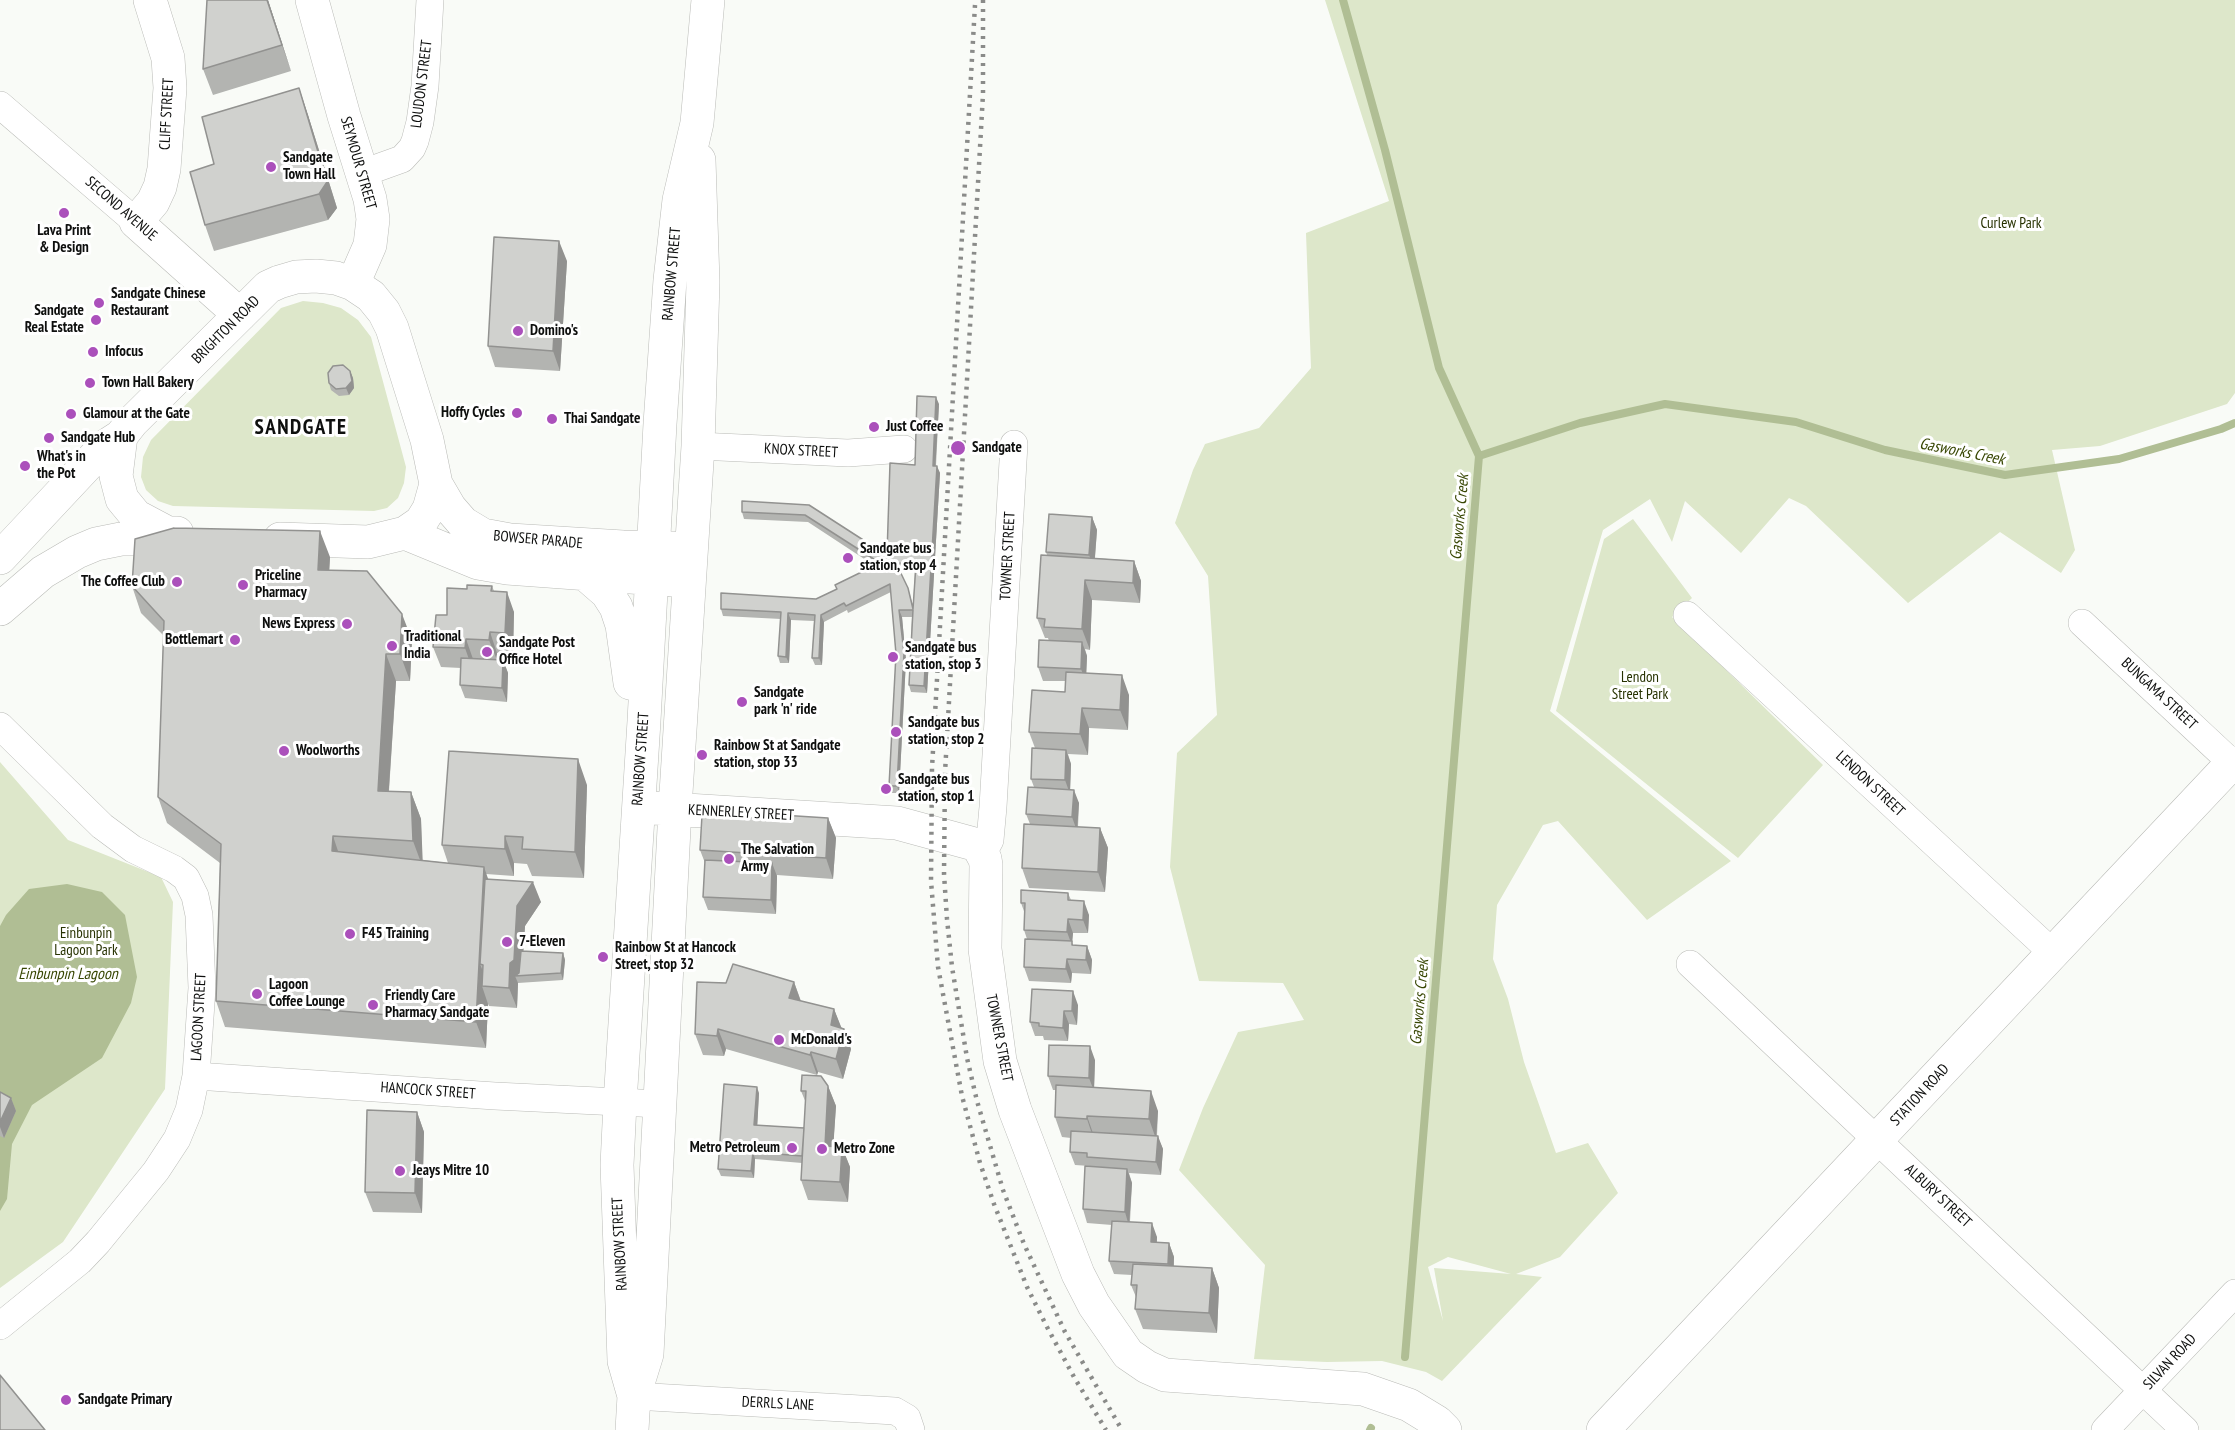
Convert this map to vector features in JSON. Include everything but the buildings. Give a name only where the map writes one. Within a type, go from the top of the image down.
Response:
[{"type":"street","name":"CLIFF STREET","points":[[136,222],[153,202],[160,187],[164,169],[170,88],[168,58],[150,0]]},
{"type":"street","name":"SEYMOUR STREET","points":[[312,0],[344,116],[363,173],[373,219],[372,236],[353,284]]},
{"type":"street","name":"LOUDON STREET","points":[[363,173],[402,159],[415,141],[425,86],[430,0]]},
{"type":"street","name":"RAINBOW STREET","points":[[634,1396],[624,1361],[617,1165],[620,1103],[644,721],[660,412],[674,238],[679,200],[697,123],[708,0]]},
{"type":"street","name":"SECOND AVENUE","points":[[0,105],[240,315]]},
{"type":"street","name":"RAINBOW STREET","points":[[632,1430],[634,1396],[647,1354],[675,809],[698,447],[703,270],[697,123]]},
{"type":"street","name":"BRIGHTON ROAD","points":[[0,558],[104,447],[121,436],[132,422],[268,287],[296,277],[316,276],[336,278],[353,284]]},
{"type":"street","points":[[246,537],[368,542],[405,533],[421,522],[429,509],[436,484],[426,440],[392,328],[384,312],[371,296],[353,284]]},
{"type":"street","points":[[121,436],[116,476],[122,499],[136,516],[168,533]]},
{"type":"street","name":"TOWNER STREET","points":[[1014,444],[993,807],[990,840],[983,853],[986,866],[985,949],[1000,1061],[1015,1110],[1078,1274],[1094,1305],[1128,1354],[1147,1367],[1165,1375],[1363,1389],[1409,1405],[1446,1430]]},
{"type":"street","name":"KNOX STREET","points":[[698,447],[848,453],[904,449]]},
{"type":"street","name":"BOWSER PARADE","points":[[436,484],[450,508],[463,523],[483,535],[652,564],[689,581]]},
{"type":"street","points":[[0,609],[43,572],[76,552],[96,544],[121,539],[148,539],[168,533],[201,534]]},
{"type":"street","name":"BOWSER PARADE","points":[[405,533],[478,563],[507,568],[584,573],[652,564],[690,548]]},
{"type":"street","points":[[584,573],[607,593],[616,607],[622,625],[628,677],[644,721]]},
{"type":"street","name":"LENDON STREET","points":[[1687,615],[2053,953]]},
{"type":"street","name":"BUNGAMA STREET","points":[[2082,623],[2234,763]]},
{"type":"street","name":"LAGOON STREET","points":[[0,726],[102,826],[133,849],[174,869],[186,878],[195,896],[200,932],[202,988],[196,1076],[189,1110],[177,1139],[156,1171],[99,1242],[80,1261],[0,1326]]},
{"type":"street","name":"STATION ROAD","points":[[1603,1430],[2234,763]]},
{"type":"street","name":"KENNERLEY STREET","points":[[637,807],[897,823],[974,844],[983,853]]},
{"type":"street","name":"ALBURY STREET","points":[[1690,964],[2185,1430]]},
{"type":"street","name":"HANCOCK STREET","points":[[196,1076],[660,1104]]},
{"type":"street","name":"SILVAN ROAD","points":[[2105,1430],[2235,1293]]},
{"type":"street","name":"DERRLS LANE","points":[[634,1396],[895,1410],[907,1418],[911,1430]]},
{"type":"green space","name":"Curlew Park","points":[[1325,0],[2235,0],[2235,393],[2227,404],[2100,446],[2052,450],[2075,550],[2061,573],[2000,532],[1908,603],[1806,506],[1789,498],[1741,553],[1685,501],[1672,542],[1650,499],[1603,530],[1550,711],[1731,861],[1647,920],[1558,821],[1543,825],[1497,905],[1493,959],[1508,999],[1524,1062],[1556,1153],[1588,1143],[1618,1193],[1560,1257],[1516,1274],[1542,1277],[1442,1381],[1426,1372],[1382,1361],[1327,1362],[1254,1359],[1265,1265],[1179,1170],[1203,1108],[1238,1032],[1304,1020],[1283,983],[1199,981],[1170,867],[1177,753],[1217,715],[1208,576],[1175,523],[1193,470],[1205,444],[1259,428],[1311,368],[1306,233],[1389,201]],"holes":[[[1448,1257],[1511,1274],[1434,1268],[1443,1321],[1428,1267]]]},
{"type":"green space","points":[[303,301],[341,308],[358,320],[371,337],[406,467],[404,483],[398,498],[387,508],[374,511],[173,506],[158,501],[146,490],[141,477],[143,457],[151,440],[281,308]]},
{"type":"green space","name":"Lendon Street Park","points":[[1633,519],[1692,598],[1672,617],[1823,765],[1738,858],[1556,711],[1604,539]]},
{"type":"green space","name":"Einbunpin Lagoon Park","points":[[0,762],[68,840],[161,877],[173,902],[165,1089],[63,1242],[0,1288]]},
{"type":"water","name":"Einbunpin Lagoon","points":[[67,884],[102,892],[125,915],[137,977],[131,1003],[102,1058],[32,1105],[12,1144],[7,1199],[0,1211],[0,926],[6,915],[29,889]]},
{"type":"waterway","name":"Gasworks Creek","points":[[1343,0],[1385,150],[1439,368],[1479,456],[1405,1357]]},
{"type":"waterway","name":"Gasworks Creek","points":[[1479,456],[1580,423],[1665,404],[1796,422],[1885,450],[2005,475],[2119,459],[2235,423]]},
{"type":"railway","points":[[983,0],[983,94],[945,773],[944,874],[947,919],[952,967],[967,1058],[1003,1190],[1024,1244],[1065,1332],[1122,1430]]},
{"type":"railway","points":[[975,5],[932,768],[931,881],[938,967],[962,1096],[994,1204],[1027,1287],[1074,1377],[1106,1430]]},
{"type":"place","name":"Sandgate Town Hall","points":[[271,167]]},
{"type":"place","name":"Lava Print & Design","points":[[64,213]]},
{"type":"place","name":"Sandgate Chinese Restaurant","points":[[99,303]]},
{"type":"place","name":"Sandgate Real Estate","points":[[96,320]]},
{"type":"place","name":"Domino's","points":[[518,331]]},
{"type":"place","name":"Infocus","points":[[93,352]]},
{"type":"place","name":"Town Hall Bakery","points":[[90,383]]},
{"type":"place","name":"Hoffy Cycles","points":[[517,413]]},
{"type":"place","name":"Glamour at the Gate","points":[[71,414]]},
{"type":"place","name":"Thai Sandgate","points":[[552,419]]},
{"type":"place","name":"Just Coffee","points":[[874,427]]},
{"type":"place","name":"Sandgate Hub","points":[[49,438]]},
{"type":"place","name":"Sandgate","points":[[958,448]]},
{"type":"place","name":"What's in the Pot","points":[[25,466]]},
{"type":"place","name":"Sandgate bus station, stop 4","points":[[848,558]]},
{"type":"place","name":"The Coffee Club","points":[[177,582]]},
{"type":"place","name":"Priceline Pharmacy","points":[[243,585]]},
{"type":"place","name":"News Express","points":[[347,624]]},
{"type":"place","name":"Bottlemart","points":[[235,640]]},
{"type":"place","name":"Traditional India","points":[[392,646]]},
{"type":"place","name":"Sandgate Post Office Hotel","points":[[487,652]]},
{"type":"place","name":"Sandgate bus station, stop 3","points":[[893,657]]},
{"type":"place","name":"Sandgate park 'n' ride","points":[[742,702]]},
{"type":"place","name":"Sandgate bus station, stop 2","points":[[896,732]]},
{"type":"place","name":"Woolworths","points":[[284,751]]},
{"type":"place","name":"Rainbow St at Sandgate station, stop 33","points":[[702,755]]},
{"type":"place","name":"Sandgate bus station, stop 1","points":[[886,789]]},
{"type":"place","name":"The Salvation Army","points":[[729,859]]},
{"type":"place","name":"F45 Training","points":[[350,934]]},
{"type":"place","name":"7-Eleven","points":[[507,942]]},
{"type":"place","name":"Rainbow St at Hancock Street, stop 32","points":[[603,957]]},
{"type":"place","name":"Lagoon Coffee Lounge","points":[[257,994]]},
{"type":"place","name":"Friendly Care Pharmacy Sandgate","points":[[373,1005]]},
{"type":"place","name":"McDonald's","points":[[779,1040]]},
{"type":"place","name":"Metro Petroleum","points":[[792,1148]]},
{"type":"place","name":"Metro Zone","points":[[822,1149]]},
{"type":"place","name":"Jeays Mitre 10","points":[[400,1171]]},
{"type":"place","name":"Sandgate Primary","points":[[66,1400]]},
{"type":"district","name":"SANDGATE","points":[[301,428]]}]
